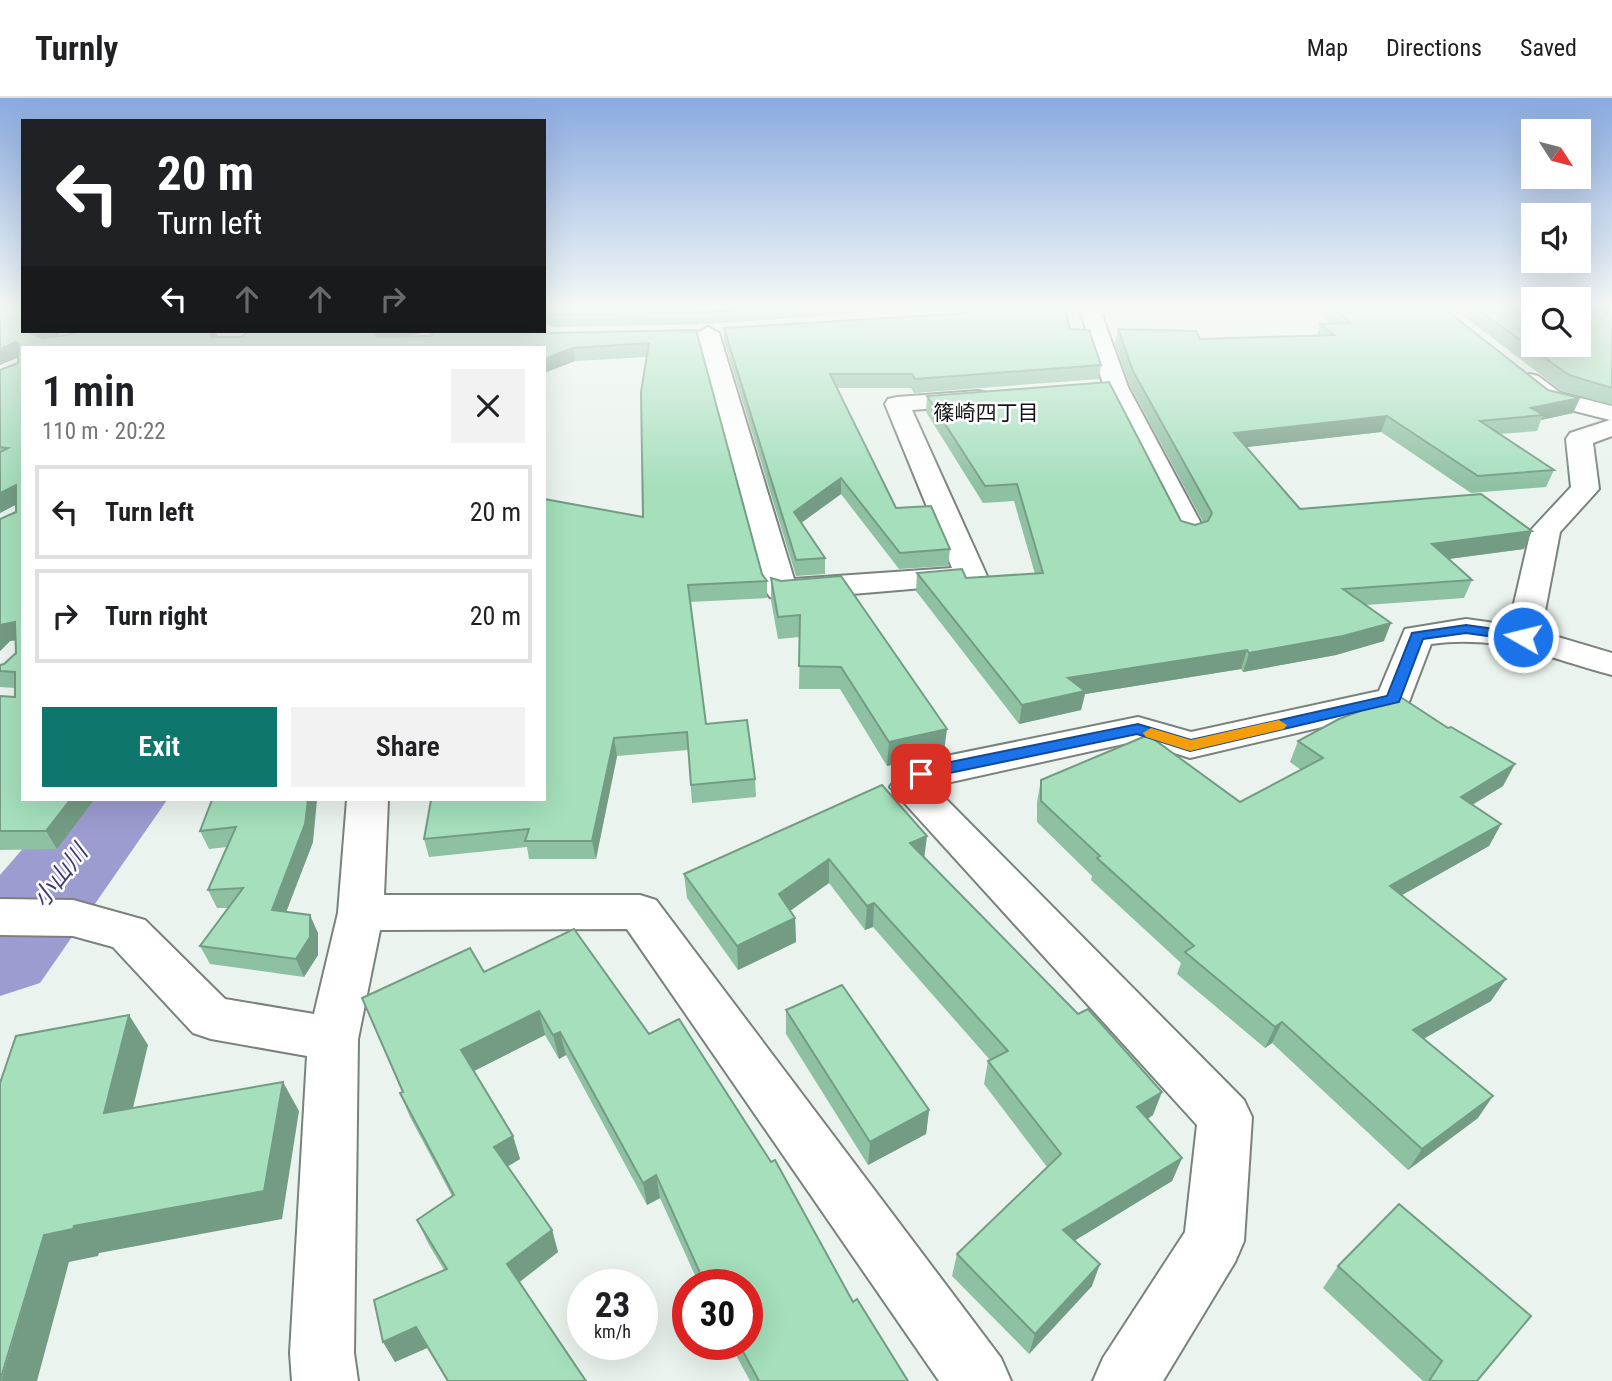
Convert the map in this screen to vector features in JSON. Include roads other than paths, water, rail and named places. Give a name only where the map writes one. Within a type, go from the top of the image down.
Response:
[{"type":"street","points":[[718,367],[781,590],[971,576],[897,404],[1007,396]]},
{"type":"street","points":[[1109,367],[1116,387],[1190,531]]},
{"type":"street","points":[[1511,367],[1552,398],[1612,412]]},
{"type":"street","points":[[1089,389],[1116,387]]},
{"type":"street","points":[[1523,637],[1546,530],[1585,489],[1579,439],[1612,427]]},
{"type":"street","points":[[1126,1381],[1214,1241],[1225,1117],[911,787],[921,774],[1138,729],[1190,745],[1394,699],[1417,636],[1466,629],[1523,637],[1612,664]]},
{"type":"street","points":[[325,1381],[322,1353],[333,1039],[361,913],[367,801]]},
{"type":"street","points":[[361,913],[640,912],[978,1381]]},
{"type":"street","points":[[0,917],[73,918],[130,933],[211,1018],[333,1039]]},
{"type":"waterway","name":"小山川","points":[[0,952],[118,801]]},
{"type":"district","name":"篠崎四丁目","points":[[986,413]]}]
